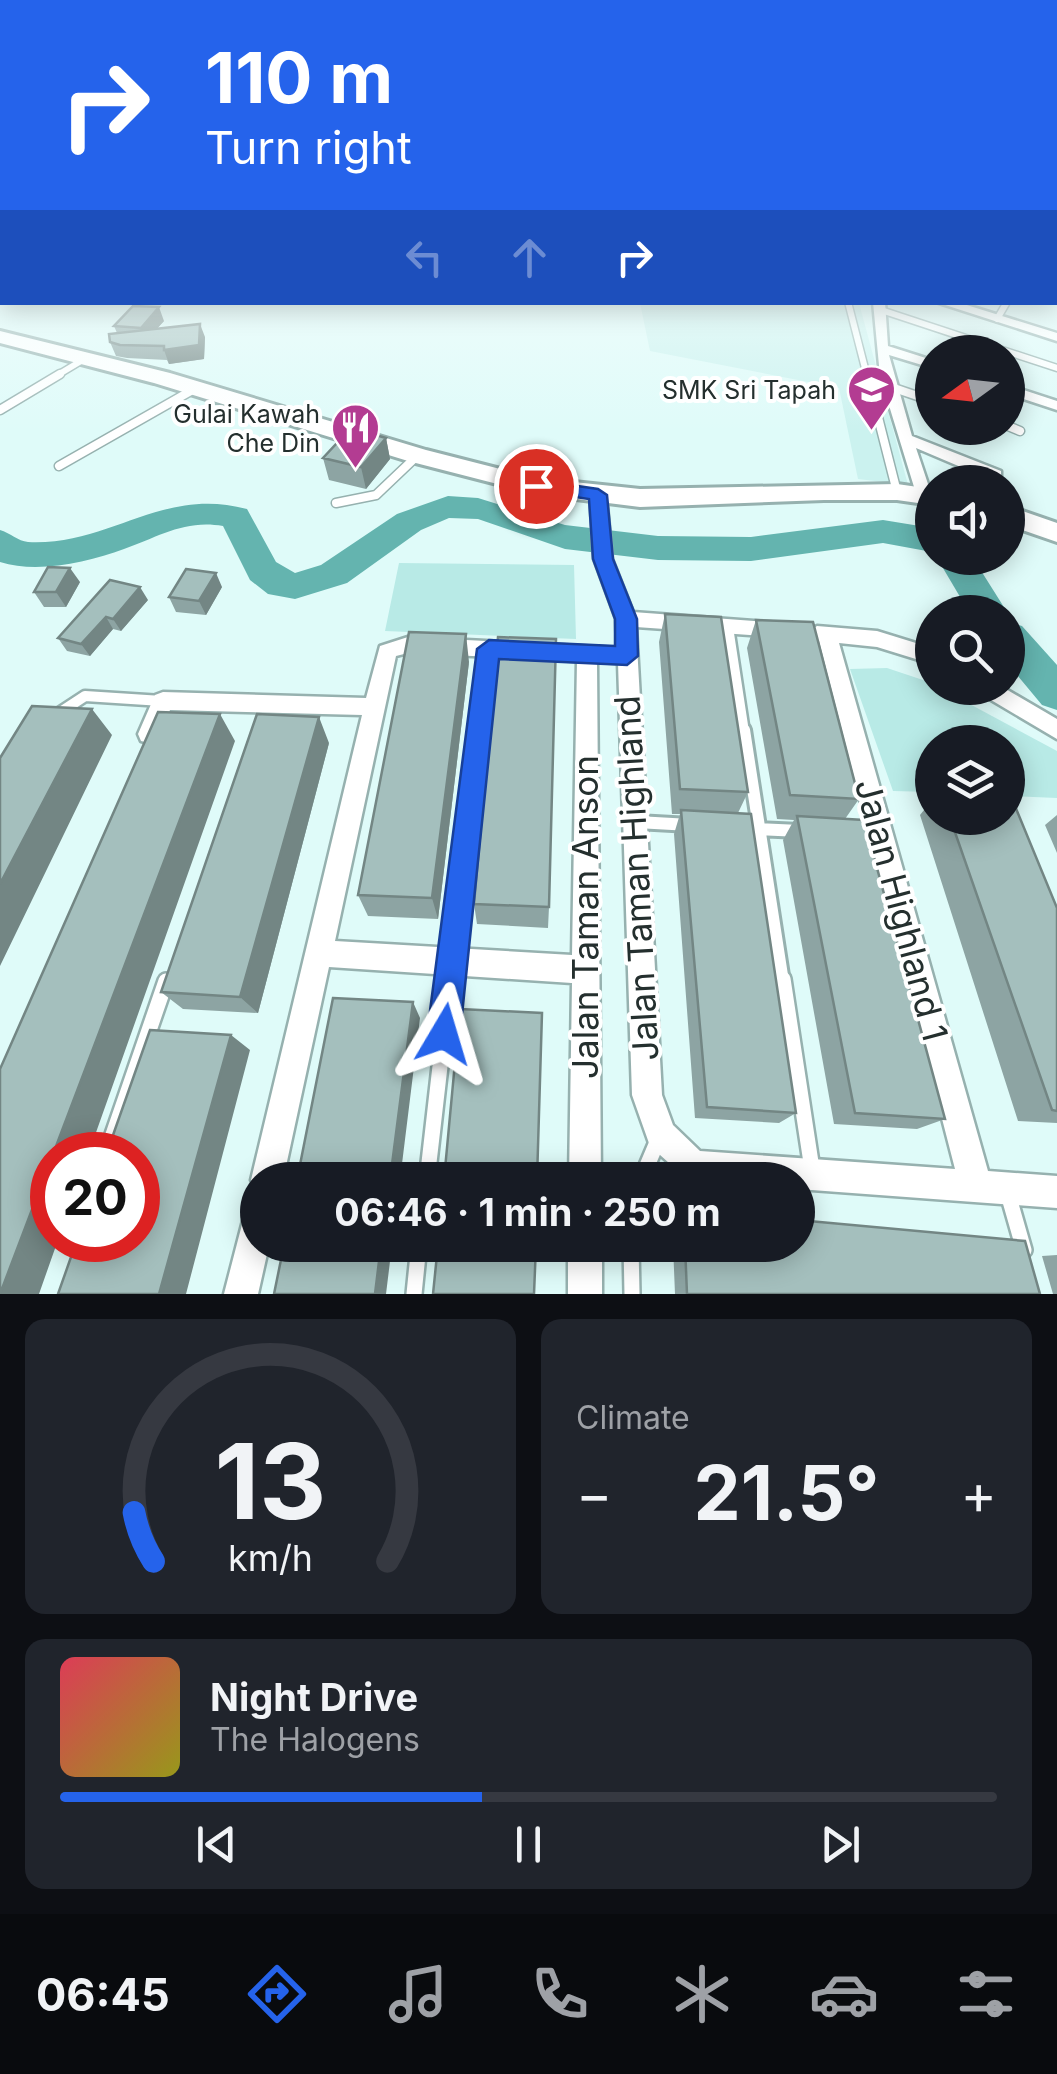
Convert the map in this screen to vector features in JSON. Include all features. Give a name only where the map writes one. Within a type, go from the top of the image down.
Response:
[{"type":"main road","points":[[0,337],[196,388],[417,456],[536,486],[598,495],[687,498],[897,492],[915,495]]},
{"type":"main road","points":[[1025,521],[1057,533]]},
{"type":"street","points":[[878,310],[891,387],[916,465]]},
{"type":"street","points":[[969,310],[1057,337]]},
{"type":"street","points":[[882,348],[915,359]]},
{"type":"street","points":[[1025,395],[1057,406]]},
{"type":"street","points":[[906,439],[973,465]]},
{"type":"street","name":"Jalan Taman Highland","points":[[598,495],[603,559],[626,619],[647,1095],[660,1134]]},
{"type":"street","points":[[626,619],[827,634],[877,640],[915,651]]},
{"type":"street","name":"Jalan Highland 1","points":[[827,634],[872,835],[991,1188]]},
{"type":"street","points":[[271,1162],[387,651],[408,645],[627,656]]},
{"type":"street","name":"Jalan Taman Anson","points":[[585,1162],[588,654]]},
{"type":"street","points":[[140,755],[163,701],[258,713],[375,707]]},
{"type":"street","points":[[1016,705],[1057,730]]},
{"type":"street","points":[[319,953],[586,970]]},
{"type":"street","points":[[660,1134],[689,1162]]},
{"type":"street","points":[[815,1175],[1057,1192]]},
{"type":"street","points":[[241,1294],[248,1262]]},
{"type":"street","points":[[585,1262],[585,1294]]},
{"type":"lane","points":[[850,310],[897,492]]},
{"type":"lane","points":[[891,310],[1057,368]]},
{"type":"lane","points":[[997,319],[1003,310]]},
{"type":"lane","points":[[0,410],[86,358]]},
{"type":"lane","points":[[891,387],[915,395]]},
{"type":"lane","points":[[59,466],[196,388]]},
{"type":"lane","points":[[336,503],[376,495],[417,456]]},
{"type":"lane","points":[[728,626],[811,1162]]},
{"type":"lane","points":[[429,1162],[489,649]]},
{"type":"lane","points":[[49,723],[62,708],[85,696],[163,701]]},
{"type":"lane","points":[[634,822],[706,826]]},
{"type":"lane","points":[[741,828],[811,832]]},
{"type":"lane","points":[[114,1132],[171,967]]},
{"type":"lane","points":[[648,1162],[660,1134]]},
{"type":"lane","points":[[991,1188],[1032,1276]]},
{"type":"lane","points":[[414,1294],[417,1262]]},
{"type":"lane","points":[[632,1262],[632,1294]]},
{"type":"shaded area","name":"SMK Sri Tapah","points":[[642,310],[861,310],[908,485],[858,479],[839,388],[650,351]]},
{"type":"shaded area","points":[[399,563],[574,565],[576,639],[385,631]]},
{"type":"shaded area","points":[[887,668],[915,677],[915,705],[972,705],[1009,725],[915,725],[915,792],[893,791],[850,669]]},
{"type":"shaded area","points":[[1025,734],[1057,751],[1057,798],[1025,797]]},
{"type":"building","points":[[129,310],[156,310],[141,328],[114,326]]},
{"type":"building","points":[[200,324],[199,345],[164,350],[164,346],[110,342],[109,334]]},
{"type":"building","points":[[351,428],[386,438],[361,467],[323,458]]},
{"type":"building","points":[[48,567],[70,568],[56,592],[34,592]]},
{"type":"building","points":[[186,569],[216,573],[199,601],[169,597]]},
{"type":"building","points":[[110,580],[140,587],[113,619],[106,617],[81,644],[58,638]]},
{"type":"building","points":[[665,614],[721,617],[748,792],[680,789]]},
{"type":"building","points":[[756,620],[813,622],[859,799],[790,795]]},
{"type":"building","points":[[409,632],[466,634],[432,898],[358,895]]},
{"type":"building","points":[[498,637],[556,639],[549,907],[474,904]]},
{"type":"building","points":[[32,706],[92,709],[0,884],[0,758]]},
{"type":"building","points":[[158,712],[220,714],[61,1132],[30,1132],[30,1215],[0,1294],[0,1069]]},
{"type":"building","points":[[257,714],[319,717],[240,997],[161,992]]},
{"type":"building","points":[[681,810],[751,814],[796,1113],[707,1107]]},
{"type":"building","points":[[797,816],[864,820],[945,1119],[855,1113]]},
{"type":"building","points":[[1025,830],[1057,908],[1057,1111],[1052,1110],[956,835],[1025,835]]},
{"type":"building","points":[[333,998],[413,1002],[392,1162],[301,1162]]},
{"type":"building","points":[[460,1009],[542,1013],[538,1162],[446,1162]]},
{"type":"building","points":[[150,1030],[231,1035],[159,1294],[58,1294],[69,1262],[160,1262],[160,1132],[114,1132]]},
{"type":"building","points":[[815,1222],[1025,1241],[1040,1294],[687,1294],[686,1262],[815,1262]]},
{"type":"building","points":[[281,1262],[379,1262],[375,1294],[274,1294]]},
{"type":"building","points":[[436,1262],[535,1262],[534,1294],[433,1294]]},
{"type":"waterway","points":[[0,542],[13,554],[72,551],[112,541],[176,516],[213,513],[235,517],[263,571],[271,579],[295,586],[334,574],[409,522],[448,507],[492,512],[565,537],[658,548],[751,549],[883,531],[915,535]]},
{"type":"waterway","points":[[965,575],[978,595]]},
{"type":"waterway","points":[[1025,656],[1057,693]]},
{"type":"place","name":"SMK Sri Tapah","points":[[871,432]]},
{"type":"place","name":"Gulai Kawah Che Din","points":[[355,470]]},
{"type":"route","points":[[444,1034],[489,649],[627,656],[626,619],[603,559],[598,495],[536,486]]}]
